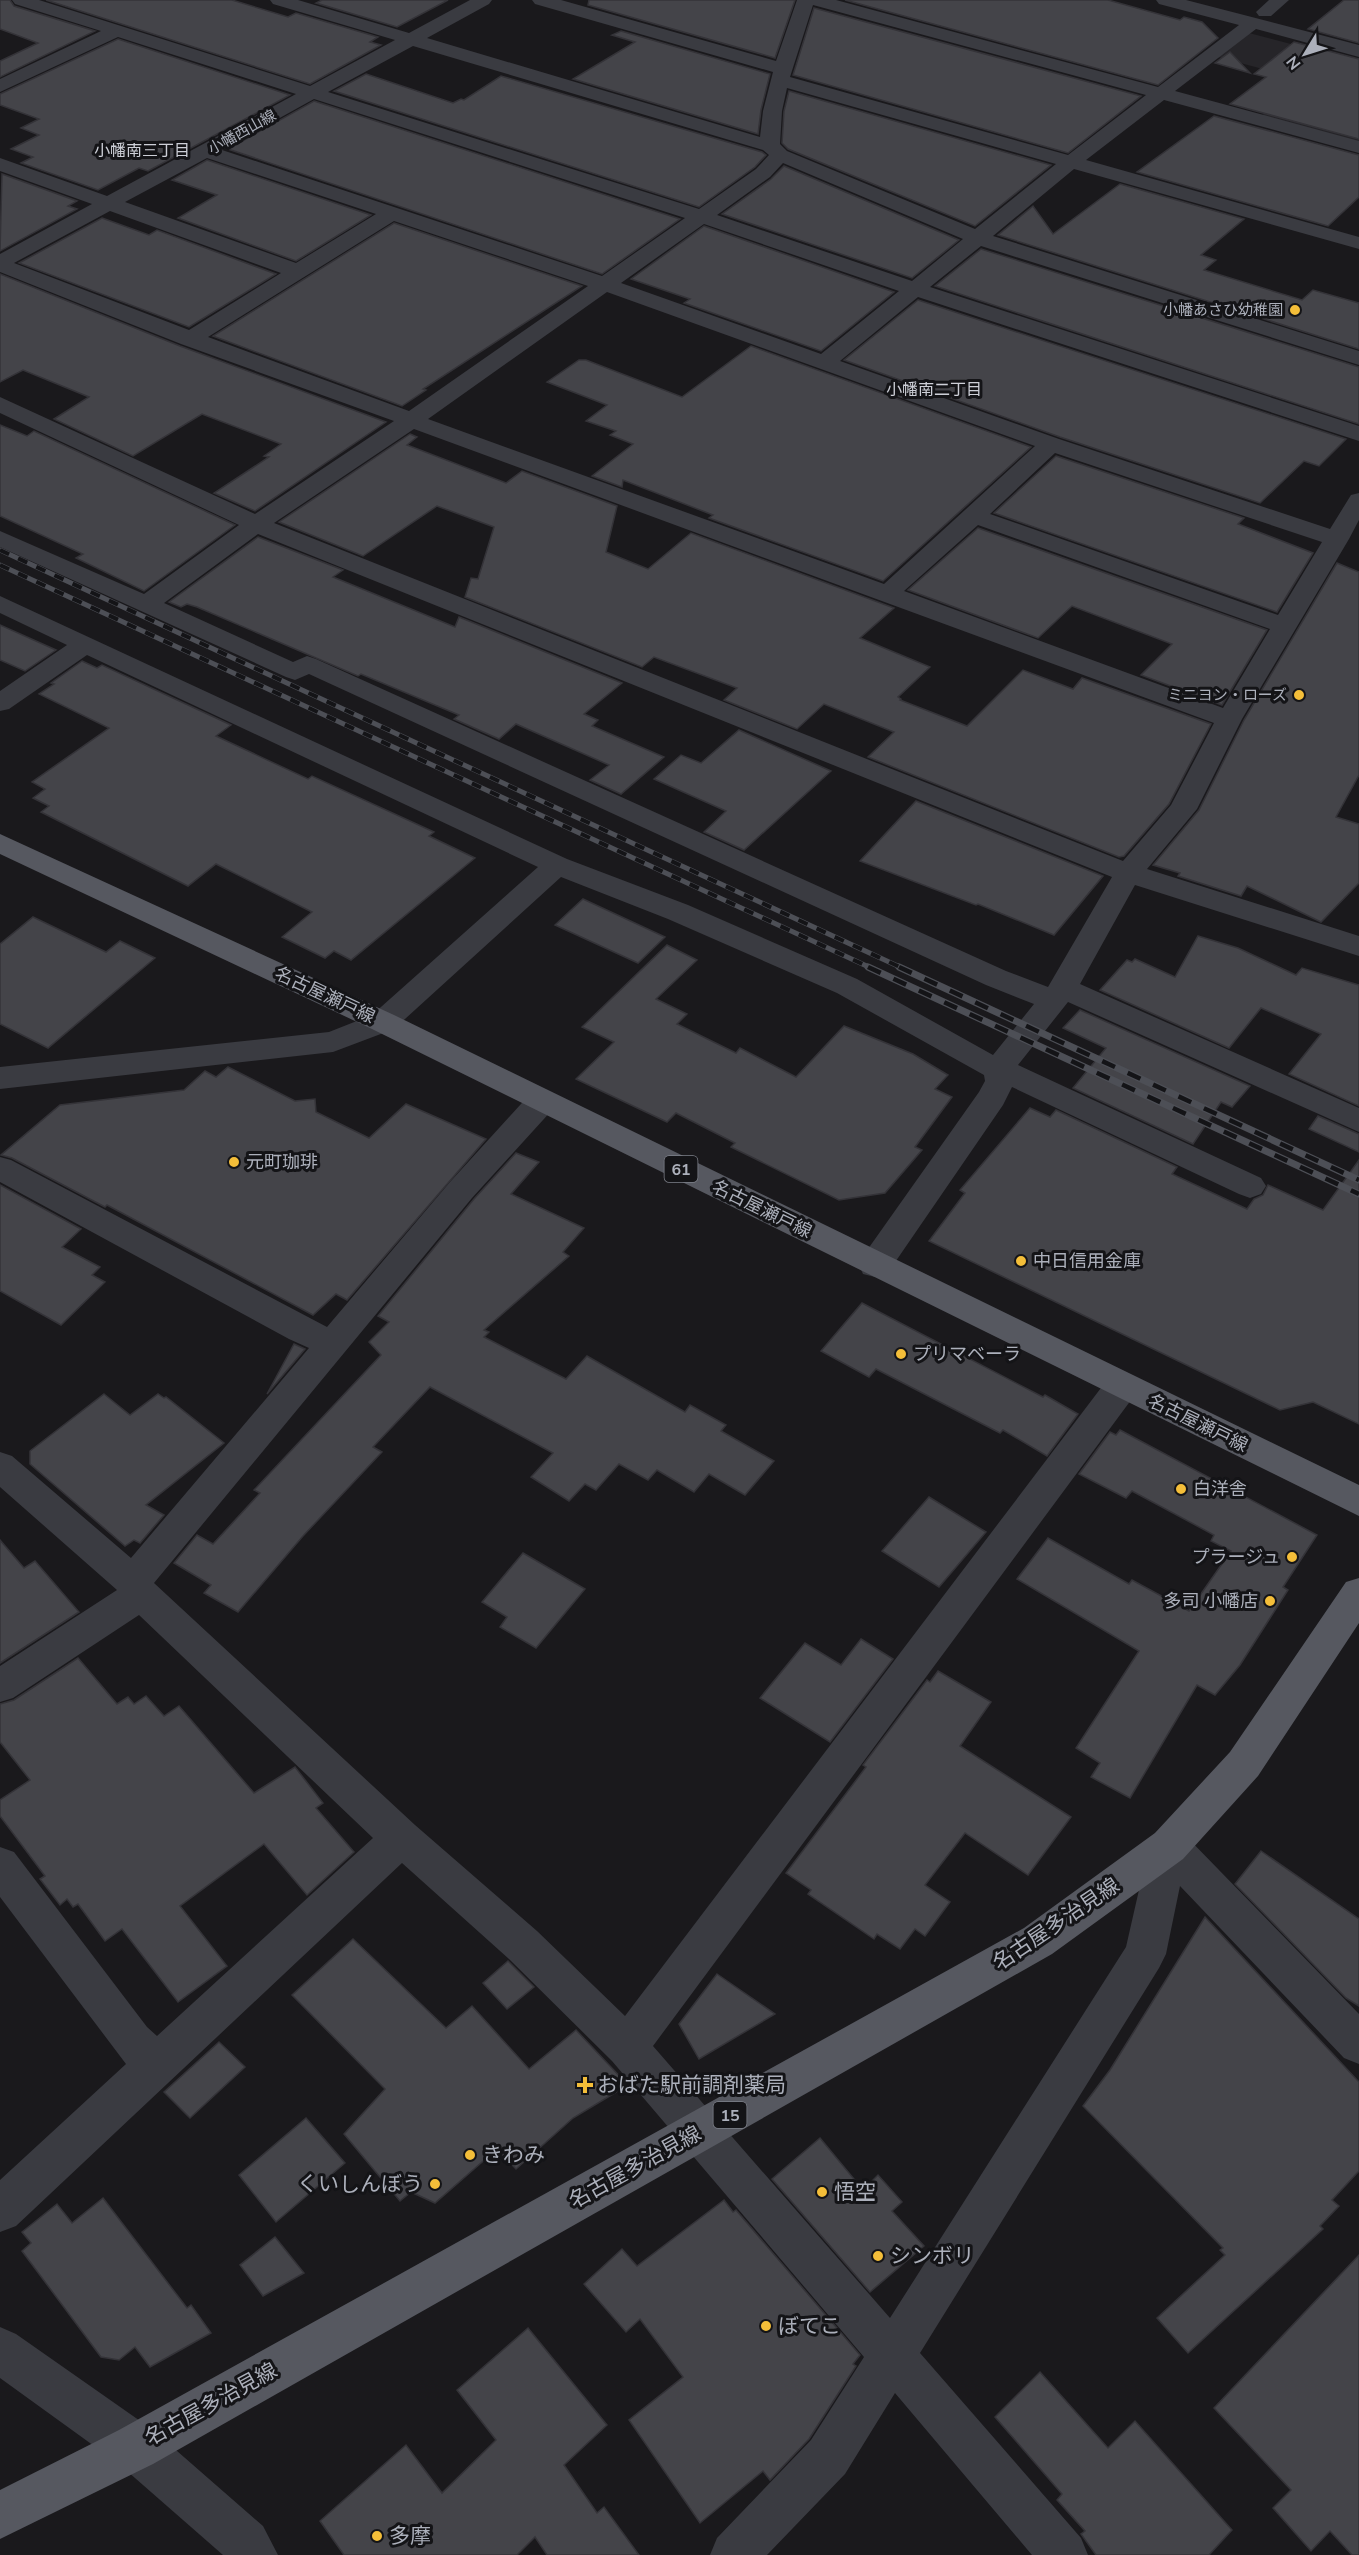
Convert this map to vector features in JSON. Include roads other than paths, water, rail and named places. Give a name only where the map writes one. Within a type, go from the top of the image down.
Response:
[{"type":"main road","name":"名古屋瀬戸線","points":[[0,843],[384,1022],[1359,1501]]},
{"type":"main road","name":"名古屋多治見線","points":[[0,2515],[136,2447],[1038,1941],[1169,1846],[1244,1764],[1359,1593]]},
{"type":"street","points":[[21,0],[700,216],[1359,434]]},
{"type":"street","points":[[279,0],[775,150],[978,238],[1359,358]]},
{"type":"street","name":"小幡西山線","points":[[0,264],[483,0]]},
{"type":"street","points":[[541,0],[782,75],[1359,243]]},
{"type":"street","points":[[146,604],[256,524],[410,421],[763,173],[775,150],[769,131],[782,75],[806,0]]},
{"type":"street","points":[[816,0],[1359,147]]},
{"type":"street","points":[[1165,0],[1359,36]]},
{"type":"street","points":[[1217,0],[1259,17],[1359,51]]},
{"type":"street","points":[[825,362],[912,288],[1280,0]]},
{"type":"street","points":[[0,86],[116,31]]},
{"type":"street","points":[[0,70],[20,76]]},
{"type":"street","points":[[206,151],[604,284],[1051,444],[1337,539]]},
{"type":"street","points":[[0,165],[297,271]]},
{"type":"street","points":[[189,339],[392,213]]},
{"type":"street","points":[[0,264],[189,339],[410,421],[889,592],[1229,720]]},
{"type":"street","points":[[0,404],[256,524],[1128,873],[1359,946]]},
{"type":"street","points":[[889,592],[1051,444]]},
{"type":"street","points":[[875,1265],[993,1097],[1000,1081],[998,1069],[1059,994],[1128,873],[1183,809],[1229,720],[1359,500]]},
{"type":"street","points":[[974,516],[1285,626]]},
{"type":"street","points":[[0,538],[295,672],[307,664],[996,978],[1059,994],[1359,1121]]},
{"type":"street","points":[[0,604],[557,865],[678,912],[848,986],[998,1069],[1250,1186]]},
{"type":"street","points":[[0,703],[84,645]]},
{"type":"street","points":[[0,1078],[333,1042],[384,1022],[557,865]]},
{"type":"street","points":[[0,1686],[137,1588],[461,1190],[542,1101]]},
{"type":"street","points":[[0,1168],[302,1330],[334,1344]]},
{"type":"street","points":[[627,2047],[1122,1386]]},
{"type":"street","points":[[0,1466],[137,1588],[401,1838],[523,1945],[627,2047],[1064,2555]]},
{"type":"street","points":[[0,2210],[401,1838]]},
{"type":"street","points":[[1169,1846],[1359,2044]]},
{"type":"street","points":[[734,2555],[828,2457],[893,2358],[1145,1954],[1169,1846]]},
{"type":"street","points":[[0,1865],[132,2041],[155,2064]]},
{"type":"street","points":[[0,2350],[136,2447],[246,2543],[254,2555]]},
{"type":"railway","points":[[0,550],[902,968]]},
{"type":"railway","points":[[0,565],[871,968]]},
{"type":"railway","points":[[868,967],[1359,1194]]},
{"type":"railway","points":[[899,967],[1359,1180]]},
{"type":"place","name":"小幡あさひ幼稚園","points":[[1295,310]]},
{"type":"place","name":"ミニヨン・ローズ","points":[[1299,695]]},
{"type":"place","name":"元町珈琲","points":[[234,1162]]},
{"type":"place","name":"中日信用金庫","points":[[1021,1261]]},
{"type":"place","name":"プリマベーラ","points":[[901,1354]]},
{"type":"place","name":"白洋舎","points":[[1181,1489]]},
{"type":"place","name":"プラージュ","points":[[1292,1557]]},
{"type":"place","name":"多司 小幡店","points":[[1270,1601]]},
{"type":"place","name":"おばた駅前調剤薬局","points":[[585,2085]]},
{"type":"place","name":"きわみ","points":[[470,2155]]},
{"type":"place","name":"くいしんぼう","points":[[435,2184]]},
{"type":"place","name":"悟空","points":[[822,2192]]},
{"type":"place","name":"シンボリ","points":[[878,2256]]},
{"type":"place","name":"ぼてこ","points":[[766,2326]]},
{"type":"place","name":"多摩","points":[[377,2536]]},
{"type":"district","name":"小幡南三丁目","points":[[142,150]]},
{"type":"district","name":"小幡南二丁目","points":[[934,389]]}]
